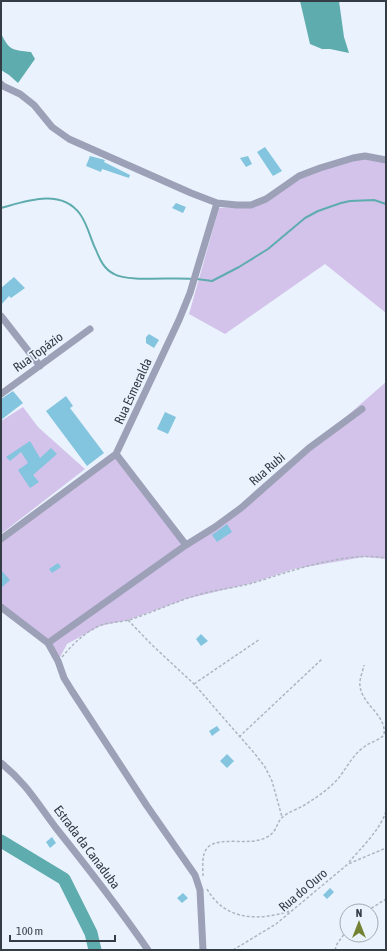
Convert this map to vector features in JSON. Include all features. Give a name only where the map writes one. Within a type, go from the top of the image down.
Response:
[{"type":"street","points":[[1,84],[20,94],[34,105],[52,127],[69,140],[217,203],[251,205],[266,199],[299,176],[320,168],[365,156],[386,160]]},
{"type":"street","name":"Rua Esmeralda","points":[[1,539],[116,454],[179,320],[190,293],[217,203]]},
{"type":"street","points":[[1,316],[40,366]]},
{"type":"street","name":"Rua Topázio","points":[[1,394],[90,329]]},
{"type":"street","name":"Rua Rubi","points":[[48,643],[186,545],[215,527],[241,508],[309,448],[362,409]]},
{"type":"street","points":[[116,454],[186,545]]},
{"type":"street","points":[[1,607],[48,643],[58,661],[64,678],[72,691],[147,806],[202,885],[203,950]]},
{"type":"street","name":"Estrada da Canaduba","points":[[1,763],[16,775],[30,791],[148,950]]},
{"type":"path","points":[[58,661],[71,646],[85,634],[100,626],[116,621],[128,620],[195,596],[252,583],[294,569],[338,560],[364,557],[386,558]]},
{"type":"path","points":[[128,620],[152,645],[194,684],[265,767],[272,781],[282,817]]},
{"type":"path","points":[[194,684],[260,639]]},
{"type":"path","points":[[239,737],[322,659]]},
{"type":"path","points":[[292,910],[276,916],[259,917],[238,915],[220,905],[202,885],[202,864],[204,854],[208,848],[214,844],[222,842],[246,842],[263,839],[272,834],[277,829],[282,817],[323,793],[335,782],[363,748],[381,739],[384,735],[385,726],[362,694],[360,688],[364,665]]},
{"type":"path","points":[[348,864],[378,827],[386,811]]},
{"type":"path","name":"Rua do Ouro","points":[[233,950],[243,943],[262,934],[276,924],[348,864],[386,848]]},
{"type":"shaded area","points":[[353,158],[386,160],[386,313],[325,264],[225,334],[189,314],[219,208],[251,205],[299,176]]},
{"type":"shaded area","points":[[386,382],[386,559],[364,557],[294,569],[252,583],[186,599],[128,620],[100,626],[67,644],[58,661],[48,643],[1,606],[1,540],[115,458],[186,545],[241,508]]},
{"type":"shaded area","points":[[23,407],[38,427],[85,469],[1,534],[1,421]]},
{"type":"water","points":[[300,1],[339,1],[344,37],[349,53],[322,49],[310,44]]},
{"type":"water","points":[[1,33],[9,46],[16,50],[31,52],[35,59],[18,83],[1,70]]},
{"type":"building","points":[[265,147],[282,171],[273,176],[257,152]]},
{"type":"building","points":[[90,156],[105,160],[104,162],[130,175],[129,178],[102,169],[101,172],[86,166]]},
{"type":"building","points":[[248,156],[252,164],[246,167],[240,158]]},
{"type":"building","points":[[176,203],[186,207],[183,213],[172,208]]},
{"type":"building","points":[[14,277],[25,288],[11,298],[9,296],[1,305],[1,288]]},
{"type":"building","points":[[149,334],[159,340],[154,348],[146,343],[146,337]]},
{"type":"building","points":[[13,391],[23,403],[1,420],[1,399]]},
{"type":"building","points":[[66,396],[73,406],[70,408],[104,453],[87,466],[46,411]]},
{"type":"building","points":[[165,412],[176,417],[168,434],[157,429]]},
{"type":"building","points":[[30,441],[40,458],[51,448],[57,454],[33,475],[39,482],[30,488],[18,470],[28,463],[21,452],[10,461],[6,457]]},
{"type":"building","points":[[227,524],[232,532],[217,542],[212,535]]},
{"type":"building","points":[[58,563],[61,567],[52,573],[49,569]]},
{"type":"building","points":[[1,570],[10,580],[1,588]]},
{"type":"building","points":[[201,634],[208,641],[201,646],[196,639]]},
{"type":"building","points":[[217,726],[220,730],[212,736],[209,731]]},
{"type":"building","points":[[227,754],[234,761],[227,768],[220,761]]},
{"type":"building","points":[[52,837],[56,843],[50,848],[46,842]]},
{"type":"building","points":[[330,888],[334,892],[327,899],[323,895]]},
{"type":"building","points":[[183,893],[188,898],[182,903],[177,898]]},
{"type":"waterway","points":[[1,208],[32,200],[53,199],[63,201],[72,206],[80,214],[101,261],[105,267],[114,274],[140,279],[192,279]]},
{"type":"waterway","points":[[197,279],[212,281],[239,267],[268,249],[305,218],[318,211],[350,201],[374,200],[386,204]]},
{"type":"waterway","points":[[1,841],[64,879],[91,933],[95,950]]}]
